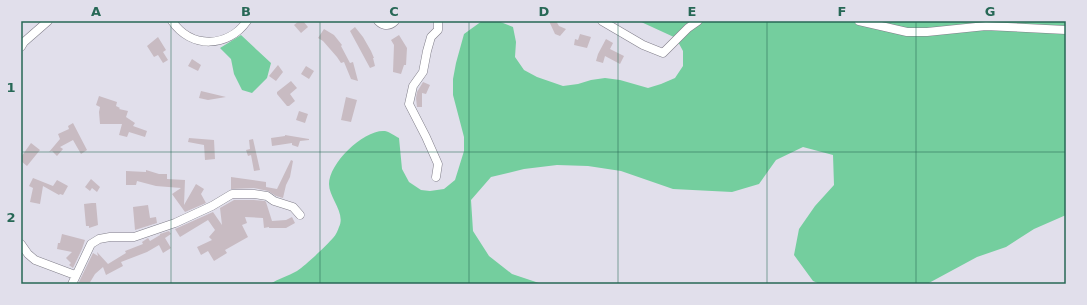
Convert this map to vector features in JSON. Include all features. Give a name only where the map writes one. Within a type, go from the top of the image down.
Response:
[{"type":"street","points":[[21,47],[24,42],[48,21]]},
{"type":"street","points":[[172,21],[184,33],[192,38],[210,42],[229,37],[243,27],[247,21]]},
{"type":"street","points":[[378,21],[383,25],[391,24],[395,21]]},
{"type":"street","points":[[436,177],[438,164],[409,104],[413,86],[423,72],[431,37],[438,30],[438,21]]},
{"type":"street","points":[[602,21],[643,45],[663,53],[688,28],[698,21]]},
{"type":"street","points":[[859,21],[907,32],[926,32],[986,26],[1066,30]]},
{"type":"street","points":[[72,284],[91,244],[99,239],[110,237],[134,237],[175,223],[212,206],[232,194],[254,194],[267,196],[274,201],[293,207],[300,215]]},
{"type":"street","points":[[21,244],[28,254],[35,260],[75,275]]},
{"type":"green space","points":[[482,21],[498,21],[513,27],[516,42],[515,57],[524,70],[537,77],[563,86],[605,78],[620,80],[648,88],[675,78],[683,66],[683,51],[676,38],[639,21],[1066,21],[1066,215],[1034,229],[1006,247],[977,257],[927,284],[820,284],[813,281],[794,255],[799,229],[815,206],[834,185],[833,155],[803,147],[776,160],[759,184],[732,192],[673,189],[621,171],[588,166],[557,165],[524,169],[491,177],[471,200],[473,231],[489,256],[512,274],[542,284],[270,284],[294,273],[301,268],[335,235],[341,222],[339,211],[330,189],[329,184],[331,176],[341,157],[358,141],[367,135],[385,131],[399,138],[402,169],[409,182],[421,190],[430,191],[444,189],[455,180],[464,151],[464,137],[453,95],[453,79],[464,34]]},
{"type":"green space","points":[[241,35],[271,63],[267,78],[252,93],[242,90],[234,74],[231,59],[220,48]]},
{"type":"building","points":[[299,21],[303,21],[308,27],[301,33],[294,25]]},
{"type":"building","points":[[549,21],[556,21],[559,26],[566,29],[560,36],[555,34]]},
{"type":"building","points":[[355,27],[371,51],[375,66],[370,68],[350,31]]},
{"type":"building","points":[[324,29],[334,35],[342,45],[341,46],[350,63],[353,62],[358,81],[351,79],[344,62],[341,63],[323,41],[318,38]]},
{"type":"building","points":[[580,34],[591,37],[587,48],[574,45],[575,39],[578,40]]},
{"type":"building","points":[[399,35],[407,48],[406,65],[404,65],[401,74],[393,72],[394,45],[391,40]]},
{"type":"building","points":[[158,37],[166,50],[163,52],[168,60],[163,63],[158,55],[154,57],[147,46]]},
{"type":"building","points":[[606,39],[613,43],[610,49],[624,56],[620,64],[605,56],[603,63],[596,61]]},
{"type":"building","points":[[192,59],[201,65],[198,71],[188,66]]},
{"type":"building","points":[[278,65],[283,72],[276,81],[269,76]]},
{"type":"building","points":[[306,66],[314,71],[309,79],[301,74]]},
{"type":"building","points":[[291,81],[297,88],[290,94],[295,101],[287,106],[277,92]]},
{"type":"building","points":[[423,82],[430,85],[426,94],[422,93],[422,107],[417,107],[417,92]]},
{"type":"building","points":[[201,91],[226,97],[208,100],[199,98]]},
{"type":"building","points":[[99,96],[117,102],[116,106],[120,108],[119,109],[128,111],[126,117],[135,123],[133,126],[147,131],[145,137],[129,132],[127,137],[119,135],[122,124],[100,124],[100,107],[96,105]]},
{"type":"building","points":[[346,97],[357,100],[351,122],[341,120]]},
{"type":"building","points":[[299,111],[308,114],[305,123],[296,120]]},
{"type":"building","points":[[73,123],[87,150],[81,154],[73,140],[60,147],[63,149],[57,156],[52,151],[49,152],[60,139],[58,134],[69,129],[68,126]]},
{"type":"building","points":[[285,135],[309,140],[300,141],[298,147],[292,145],[292,143],[272,146],[271,138]]},
{"type":"building","points":[[189,138],[214,140],[215,159],[205,160],[204,145],[188,142]]},
{"type":"building","points":[[253,139],[260,170],[254,171],[251,155],[248,156],[246,150],[250,149],[249,140]]},
{"type":"building","points":[[31,143],[40,150],[27,166],[21,161],[21,157]]},
{"type":"building","points":[[291,160],[293,161],[290,177],[286,185],[283,198],[268,191],[254,188],[231,189],[231,177],[266,182],[266,187],[277,189]]},
{"type":"building","points":[[146,170],[159,174],[167,174],[167,179],[185,180],[184,205],[196,184],[204,189],[201,194],[206,203],[185,212],[172,194],[181,188],[156,186],[137,181],[136,185],[126,185],[126,171],[146,172]]},
{"type":"building","points":[[33,178],[53,186],[57,180],[68,186],[63,195],[59,195],[43,186],[40,204],[30,202],[33,188],[29,186]]},
{"type":"building","points":[[91,179],[100,187],[97,192],[92,188],[90,191],[85,187]]},
{"type":"building","points":[[234,200],[265,201],[272,221],[286,220],[292,217],[295,223],[286,228],[264,228],[263,218],[245,217],[247,223],[242,225],[248,237],[225,250],[227,253],[214,261],[208,251],[201,255],[197,247],[212,240],[209,237],[215,230],[208,220],[180,237],[175,229],[213,212],[222,225],[220,208]]},
{"type":"building","points":[[96,203],[98,225],[89,228],[89,226],[86,226],[84,204]]},
{"type":"building","points":[[148,205],[150,218],[156,217],[157,223],[135,230],[133,207]]},
{"type":"building","points":[[169,231],[171,234],[165,238],[171,248],[163,253],[159,245],[147,252],[121,262],[123,266],[106,275],[103,267],[95,274],[89,284],[78,284],[93,253],[98,256],[97,252],[108,264],[126,253],[125,251],[143,244],[142,242],[148,238],[150,241],[160,234]]},
{"type":"building","points":[[62,234],[85,240],[73,268],[69,265],[71,263],[66,258],[72,252],[57,249]]}]
